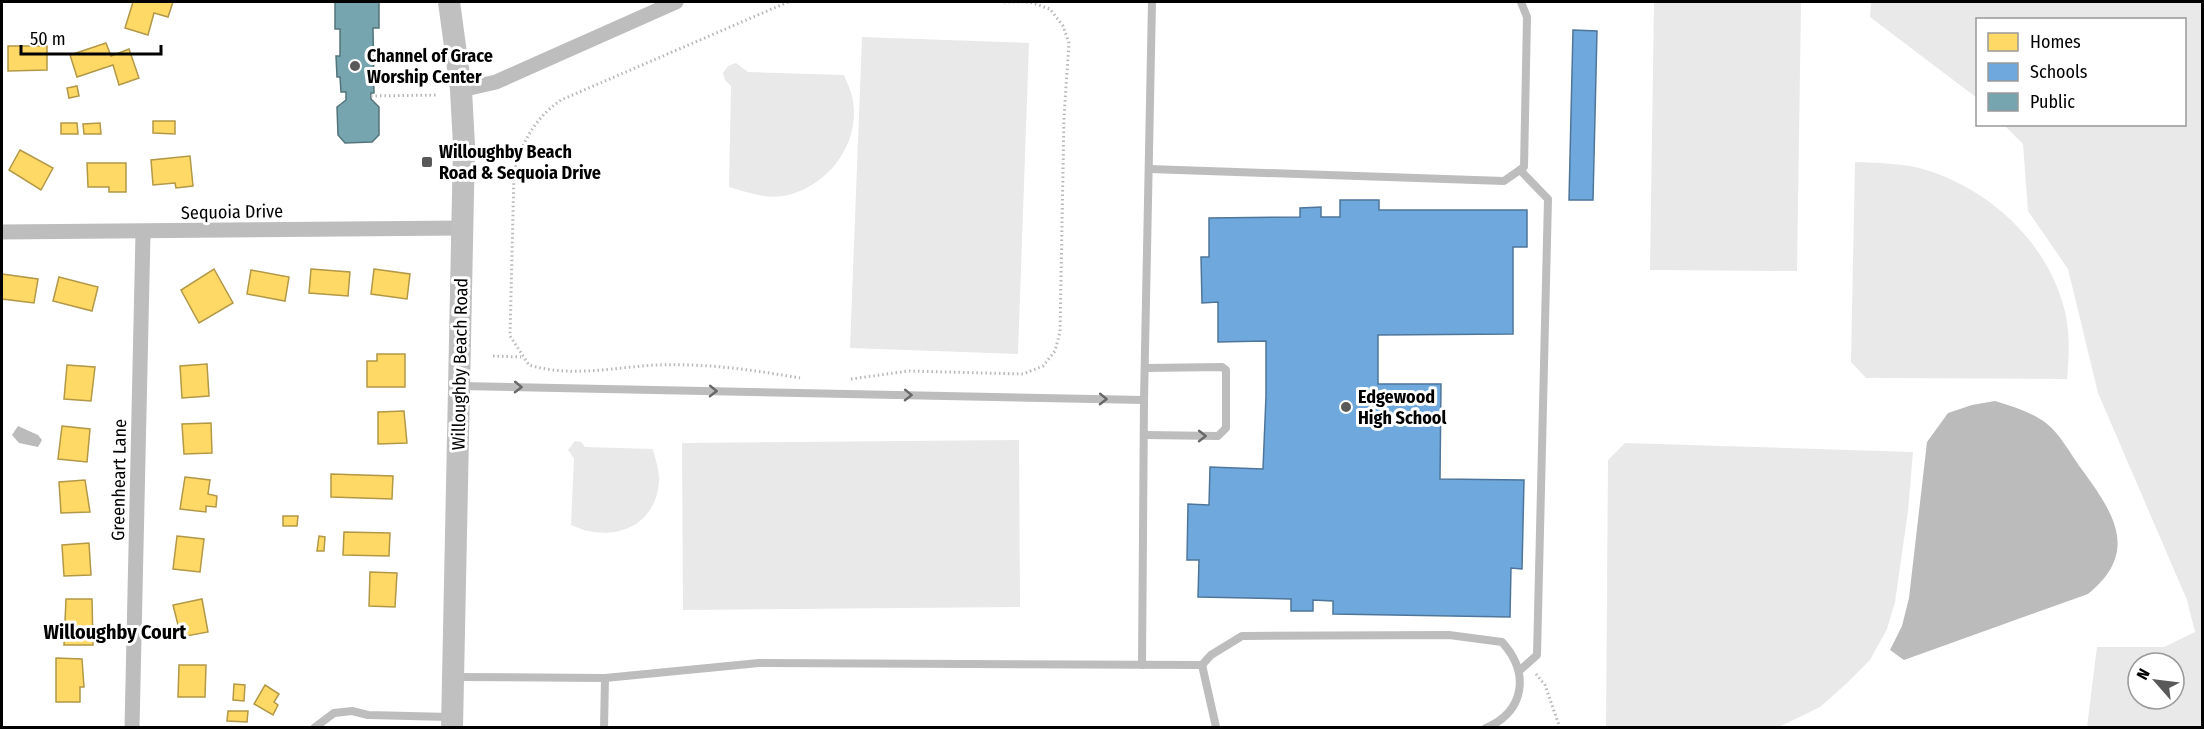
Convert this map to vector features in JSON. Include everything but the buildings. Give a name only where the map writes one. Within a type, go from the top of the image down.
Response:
[{"type":"street","name":"Willoughby Beach Road","points":[[449,2],[461,90],[464,146],[452,722]]},
{"type":"street","points":[[461,90],[496,82],[676,2]]},
{"type":"street","name":"Sequoia Drive","points":[[2,232],[143,233],[464,228]]},
{"type":"street","name":"Greenheart Lane","points":[[132,728],[143,233]]},
{"type":"lane","points":[[1142,665],[1143,435],[1152,2]]},
{"type":"lane","points":[[1149,169],[1504,181],[1524,167],[1527,17],[1521,2]]},
{"type":"lane","points":[[1519,671],[1536,656],[1548,199],[1520,170]]},
{"type":"lane","points":[[1143,435],[1218,436],[1226,428],[1226,370],[1222,368],[1145,368]]},
{"type":"lane","points":[[460,386],[1144,400]]},
{"type":"lane","points":[[452,677],[605,678],[759,663],[1202,665],[1211,655],[1242,636],[1449,635],[1502,642],[1515,656],[1519,671],[1518,697],[1500,721],[1486,728]]},
{"type":"lane","points":[[1202,665],[1216,727]]},
{"type":"lane","points":[[604,728],[605,678]]},
{"type":"lane","points":[[314,728],[334,713],[352,711],[368,715],[452,722]]},
{"type":"path","points":[[788,2],[561,100],[544,114],[531,130],[519,154],[514,171],[510,336],[529,365],[569,372],[660,365],[702,366],[811,379]]},
{"type":"path","points":[[842,379],[908,371],[1023,374],[1042,366],[1055,351],[1060,332],[1064,117],[1070,43],[1063,26],[1050,9],[1030,2],[1003,2]]},
{"type":"path","points":[[371,96],[438,95]]},
{"type":"path","points":[[497,171],[514,171]]},
{"type":"path","points":[[493,356],[522,357]]},
{"type":"path","points":[[1527,663],[1545,685],[1560,728]]},
{"type":"shaded area","points":[[1654,2],[1801,2],[1797,271],[1650,270]]},
{"type":"shaded area","points":[[1871,2],[2202,2],[2202,727],[2087,727],[2097,647],[2164,647],[2195,632],[2187,600],[2098,393],[2068,269],[2028,211],[2023,144],[2005,126],[2186,126],[2186,18],[1976,18],[1976,97],[1870,17]]},
{"type":"shaded area","points":[[862,37],[1029,43],[1018,354],[850,348]]},
{"type":"shaded area","points":[[736,63],[748,72],[844,75],[853,101],[854,117],[851,133],[846,148],[837,162],[813,184],[799,191],[776,197],[729,187],[731,86],[725,80],[723,73],[728,66]]},
{"type":"shaded area","points":[[1855,162],[1906,166],[1948,178],[1972,190],[2014,223],[2047,266],[2058,290],[2068,332],[2067,379],[1866,378],[1851,362]]},
{"type":"shaded area","points":[[1995,401],[2034,416],[2051,427],[2060,438],[2103,500],[2111,516],[2116,531],[2117,547],[2114,562],[2104,578],[2088,594],[1904,660],[1890,650],[1902,626],[1909,598],[1927,442],[1948,413],[1972,405]]},
{"type":"shaded area","points":[[18,426],[38,435],[42,440],[38,447],[19,443],[12,435]]},
{"type":"shaded area","points":[[1019,440],[1020,607],[683,610],[682,443]]},
{"type":"shaded area","points":[[575,441],[581,442],[585,447],[653,449],[659,482],[656,498],[649,512],[628,528],[614,532],[600,533],[571,525],[574,458],[568,450]]},
{"type":"shaded area","points":[[1625,443],[1913,452],[1908,511],[1895,602],[1887,629],[1870,660],[1820,707],[1779,727],[1606,727],[1608,460]]},
{"type":"place","name":"Channel of Grace Worship Center","points":[[355,66]]},
{"type":"place","name":"Willoughby Beach Road & Sequoia Drive","points":[[427,162]]},
{"type":"place","name":"Edgewood High School","points":[[1346,407]]},
{"type":"district","name":"Willoughby Court","points":[[115,632]]}]
